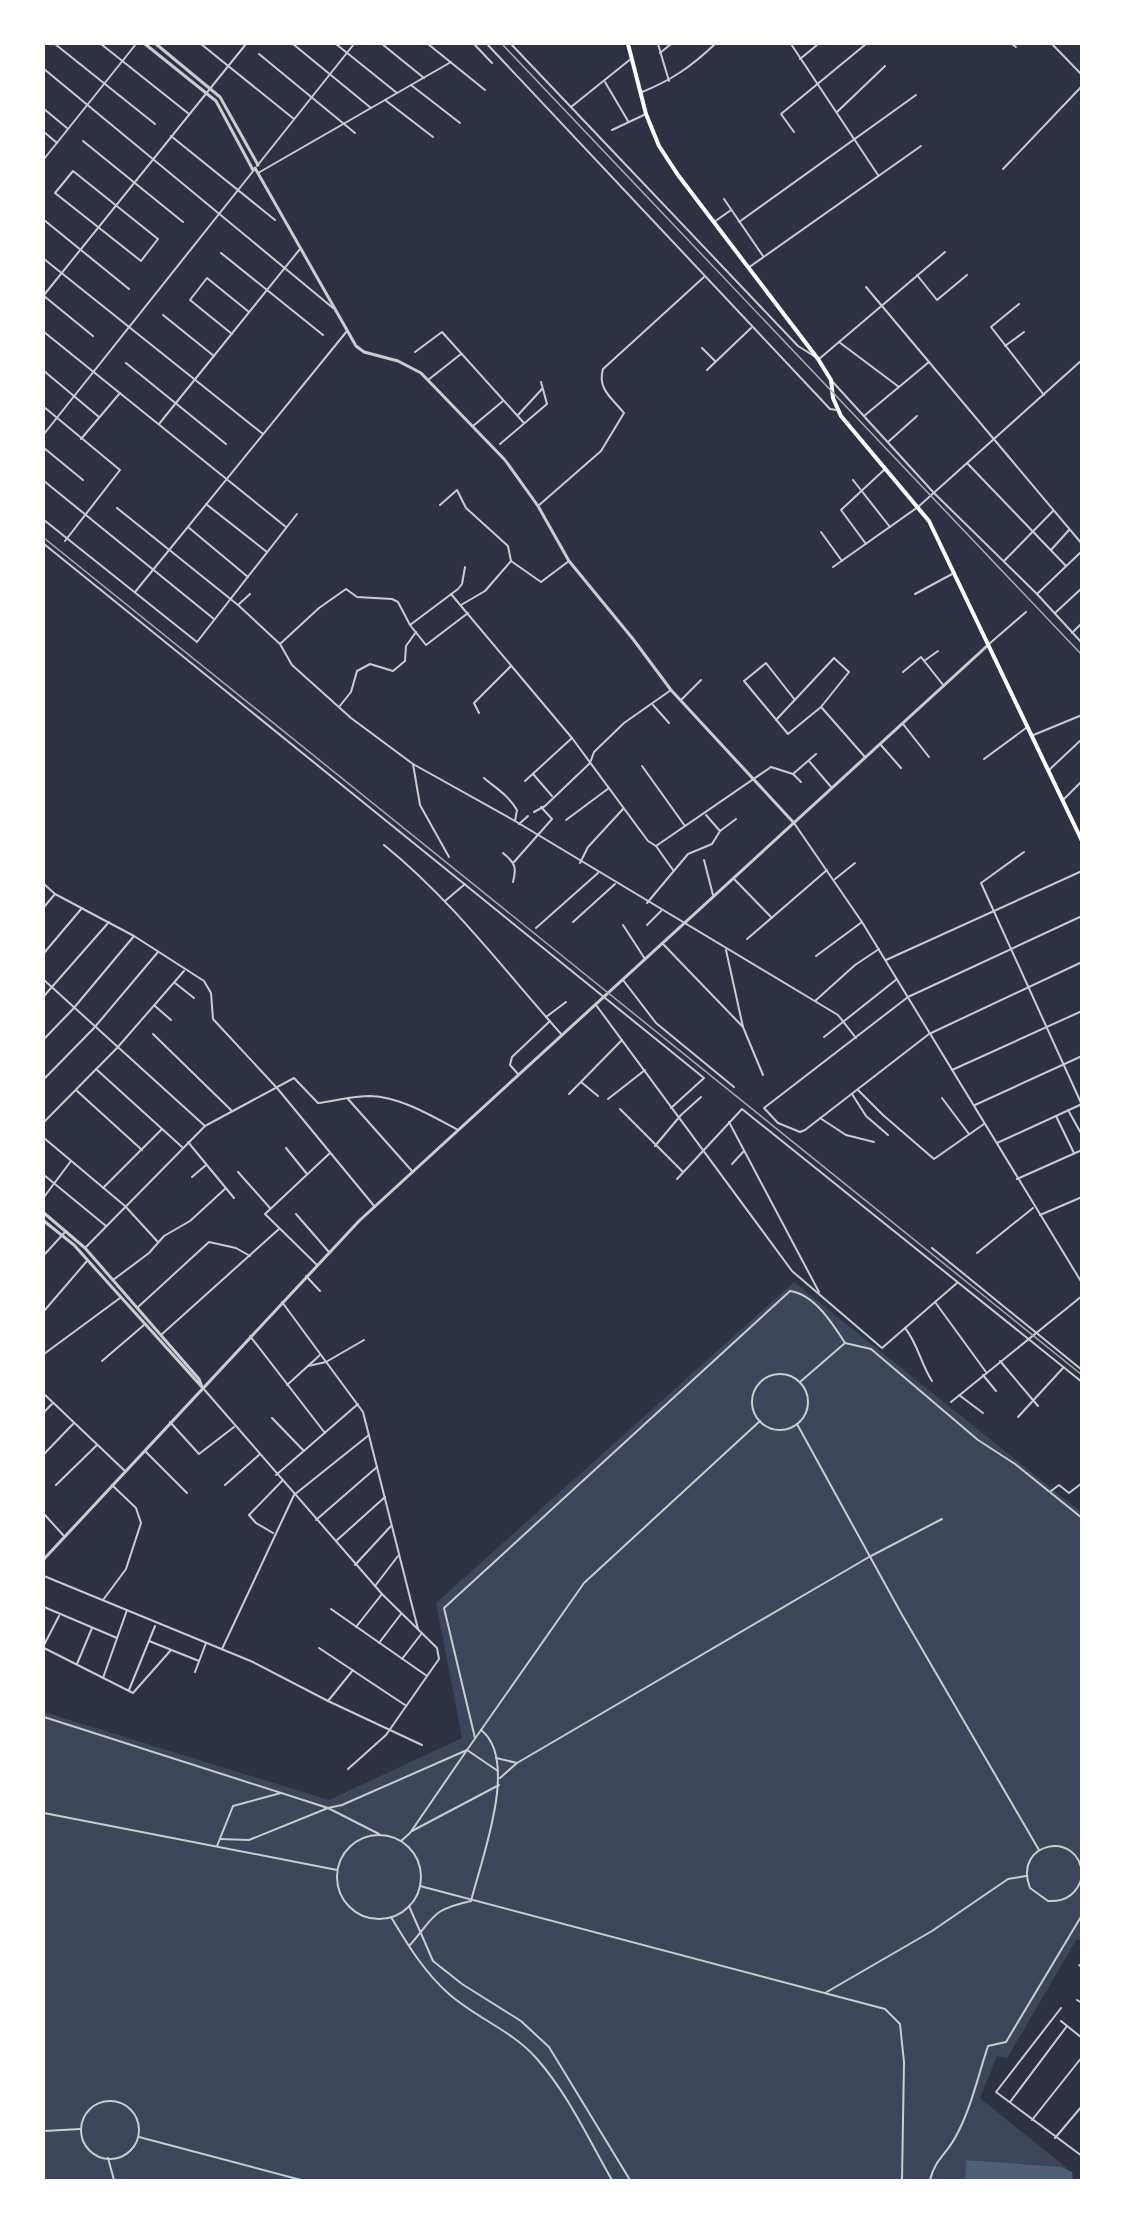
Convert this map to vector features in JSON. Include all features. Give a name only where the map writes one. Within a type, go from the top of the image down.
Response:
[{"type":"main road","points":[[628,44],[646,114],[659,146],[678,175],[818,359],[831,380],[837,410],[929,521],[955,572],[987,646],[1047,772],[1082,841]]},
{"type":"street","points":[[55,44],[155,124]]},
{"type":"street","points":[[101,44],[189,114]]},
{"type":"street","points":[[44,159],[136,44]]},
{"type":"street","points":[[145,44],[218,104],[256,168]]},
{"type":"street","points":[[156,44],[223,100],[258,173],[360,350],[398,361],[416,370],[514,470],[538,506],[569,561],[633,639],[671,690],[794,823],[835,879],[879,949],[1082,1283]]},
{"type":"street","points":[[201,44],[294,119]]},
{"type":"street","points":[[93,336],[44,296],[246,44]]},
{"type":"street","points":[[293,44],[371,108]]},
{"type":"street","points":[[336,44],[397,93]]},
{"type":"street","points":[[44,434],[354,44]]},
{"type":"street","points":[[382,44],[424,78]]},
{"type":"street","points":[[428,44],[485,90]]},
{"type":"street","points":[[474,44],[492,63]]},
{"type":"street","points":[[487,44],[751,328],[830,408],[837,410]]},
{"type":"street","points":[[511,44],[798,346],[818,359],[945,252]]},
{"type":"street","points":[[658,44],[669,81]]},
{"type":"street","points":[[660,53],[671,44]]},
{"type":"street","points":[[642,92],[669,81],[692,66],[715,44]]},
{"type":"street","points":[[791,44],[878,175]]},
{"type":"street","points":[[794,132],[781,114],[866,44]]},
{"type":"street","points":[[1012,44],[1016,47]]},
{"type":"street","points":[[1052,44],[1082,75]]},
{"type":"street","points":[[800,58],[817,45]]},
{"type":"street","points":[[488,58],[495,52]]},
{"type":"street","points":[[259,54],[355,133]]},
{"type":"street","points":[[571,107],[606,82],[633,58]]},
{"type":"street","points":[[258,173],[451,62]]},
{"type":"street","points":[[836,113],[885,66]]},
{"type":"street","points":[[44,69],[335,309]]},
{"type":"street","points":[[606,82],[628,121]]},
{"type":"street","points":[[411,85],[460,123]]},
{"type":"street","points":[[1003,169],[1040,127],[1082,86]]},
{"type":"street","points":[[739,222],[916,95]]},
{"type":"street","points":[[385,100],[433,137]]},
{"type":"street","points":[[44,109],[68,129]]},
{"type":"street","points":[[612,130],[646,114]]},
{"type":"street","points":[[44,132],[57,143]]},
{"type":"street","points":[[171,136],[275,220]]},
{"type":"street","points":[[83,141],[183,222]]},
{"type":"street","points":[[748,268],[921,146]]},
{"type":"street","points":[[73,171],[116,205],[158,239],[141,261],[55,193],[73,171]]},
{"type":"street","points":[[724,199],[763,256]]},
{"type":"street","points":[[714,222],[731,210]]},
{"type":"street","points":[[44,220],[129,289]]},
{"type":"street","points":[[159,424],[301,249]]},
{"type":"street","points":[[220,253],[323,335]]},
{"type":"street","points":[[44,259],[263,434]]},
{"type":"street","points":[[917,275],[937,300],[967,275]]},
{"type":"street","points":[[538,506],[601,451],[607,438],[621,421],[624,413],[603,390],[600,380],[603,369],[705,277]]},
{"type":"street","points":[[232,334],[190,300],[207,278],[249,312]]},
{"type":"street","points":[[866,287],[1082,544]]},
{"type":"street","points":[[1019,303],[991,327],[1044,395]]},
{"type":"street","points":[[162,315],[214,356]]},
{"type":"street","points":[[707,370],[751,328]]},
{"type":"street","points":[[135,593],[347,331]]},
{"type":"street","points":[[44,332],[286,527]]},
{"type":"street","points":[[415,352],[442,332],[524,423]]},
{"type":"street","points":[[1005,346],[1024,332]]},
{"type":"street","points":[[838,342],[867,366],[899,387]]},
{"type":"street","points":[[702,348],[716,361]]},
{"type":"street","points":[[428,380],[462,353]]},
{"type":"street","points":[[833,567],[918,507],[1082,360]]},
{"type":"street","points":[[864,416],[929,362]]},
{"type":"street","points":[[126,363],[226,444]]},
{"type":"street","points":[[44,371],[99,417]]},
{"type":"street","points":[[831,380],[934,493],[1037,594],[1082,643]]},
{"type":"street","points":[[500,444],[547,404],[541,382]]},
{"type":"street","points":[[518,415],[543,388]]},
{"type":"street","points":[[81,439],[120,393]]},
{"type":"street","points":[[473,426],[504,400]]},
{"type":"street","points":[[44,408],[120,471],[66,540]]},
{"type":"street","points":[[888,442],[917,416]]},
{"type":"street","points":[[44,448],[83,480]]},
{"type":"street","points":[[967,463],[1066,566]]},
{"type":"street","points":[[866,544],[841,510],[886,468]]},
{"type":"street","points":[[853,480],[890,527]]},
{"type":"street","points":[[44,482],[214,620]]},
{"type":"street","points":[[440,505],[457,490],[466,508],[508,546],[511,561],[540,582],[569,561]]},
{"type":"street","points":[[206,504],[267,552]]},
{"type":"street","points":[[117,508],[230,600],[238,604],[280,644],[292,665],[339,707],[413,764],[515,821],[580,863],[814,1001],[844,1021],[856,1038]]},
{"type":"street","points":[[1004,561],[1054,511]]},
{"type":"street","points":[[44,520],[66,540],[197,642],[297,514]]},
{"type":"street","points":[[188,527],[248,577]]},
{"type":"street","points":[[1051,550],[1070,530]]},
{"type":"street","points":[[821,532],[842,561]]},
{"type":"street","points":[[44,544],[704,1078],[671,1108]]},
{"type":"street","points":[[1037,594],[1082,550]]},
{"type":"street","points":[[461,605],[485,591],[511,561]]},
{"type":"street","points":[[410,625],[462,584],[465,567]]},
{"type":"street","points":[[915,594],[955,572]]},
{"type":"street","points":[[1055,613],[1082,588]]},
{"type":"street","points":[[280,644],[319,608],[346,589],[357,597],[392,599],[404,610],[410,625],[426,645],[468,613]]},
{"type":"street","points":[[238,604],[250,594]]},
{"type":"street","points":[[451,594],[572,738],[648,841],[656,846],[674,870]]},
{"type":"street","points":[[44,1559],[316,1265],[375,1207],[1026,612]]},
{"type":"street","points":[[1072,633],[1082,623]]},
{"type":"street","points":[[339,707],[351,692],[357,671],[370,664],[388,671],[393,670],[405,661],[406,646],[416,632]]},
{"type":"street","points":[[924,661],[938,651]]},
{"type":"street","points":[[903,672],[921,657],[944,686]]},
{"type":"street","points":[[776,720],[795,700],[834,658],[849,672],[821,707],[788,734],[776,720],[744,681],[766,663],[795,700]]},
{"type":"street","points":[[479,713],[474,703],[511,666]]},
{"type":"street","points":[[681,700],[701,680]]},
{"type":"street","points":[[534,812],[590,763],[594,752],[624,723],[653,705],[671,690]]},
{"type":"street","points":[[653,705],[669,723]]},
{"type":"street","points":[[821,707],[865,758]]},
{"type":"street","points":[[1030,736],[1082,715]]},
{"type":"street","points":[[903,723],[929,757]]},
{"type":"street","points":[[984,759],[1026,728]]},
{"type":"street","points":[[525,781],[572,738]]},
{"type":"street","points":[[1047,772],[1082,739]]},
{"type":"street","points":[[880,744],[901,768]]},
{"type":"street","points":[[793,774],[816,754]]},
{"type":"street","points":[[809,761],[832,788]]},
{"type":"street","points":[[413,764],[418,799],[449,857]]},
{"type":"street","points":[[642,766],[685,826]]},
{"type":"street","points":[[656,846],[774,766],[793,774],[801,782]]},
{"type":"street","points":[[533,774],[552,796]]},
{"type":"street","points":[[484,778],[498,786],[518,810],[515,821]]},
{"type":"street","points":[[1062,801],[1082,781]]},
{"type":"street","points":[[566,820],[609,788]]},
{"type":"street","points":[[514,862],[552,819],[541,807]]},
{"type":"street","points":[[580,863],[588,847],[624,809]]},
{"type":"street","points":[[706,814],[720,831]]},
{"type":"street","points":[[519,824],[528,816]]},
{"type":"street","points":[[647,903],[691,851],[712,844],[720,831],[736,819]]},
{"type":"street","points":[[1077,831],[1082,826]]},
{"type":"street","points":[[384,845],[417,872],[445,901],[562,1035]]},
{"type":"street","points":[[996,1143],[1081,1104],[981,883],[1024,852]]},
{"type":"street","points":[[503,853],[514,862],[516,869],[513,882]]},
{"type":"street","points":[[704,860],[713,897]]},
{"type":"street","points":[[835,879],[855,863]]},
{"type":"street","points":[[747,939],[828,870]]},
{"type":"street","points":[[885,960],[1082,871]]},
{"type":"street","points":[[536,928],[598,873]]},
{"type":"street","points":[[734,878],[772,918]]},
{"type":"street","points":[[44,884],[55,894],[134,936],[184,971],[204,981],[211,993],[213,1019],[277,1088],[375,1207]]},
{"type":"street","points":[[445,901],[465,884]]},
{"type":"street","points":[[573,922],[615,884]]},
{"type":"street","points":[[44,907],[55,894]]},
{"type":"street","points":[[44,953],[82,908]]},
{"type":"street","points":[[647,925],[661,911]]},
{"type":"street","points":[[1082,916],[908,997],[764,1108],[778,1123],[800,1132],[929,1034],[1082,962]]},
{"type":"street","points":[[44,996],[109,922]]},
{"type":"street","points":[[816,956],[862,922]]},
{"type":"street","points":[[623,925],[645,959]]},
{"type":"street","points":[[44,1039],[73,1009],[134,936]]},
{"type":"street","points":[[662,943],[743,1027]]},
{"type":"street","points":[[814,1001],[855,965],[879,949]]},
{"type":"street","points":[[726,950],[743,1027],[763,1075]]},
{"type":"street","points":[[44,1079],[94,1028],[158,952]]},
{"type":"street","points":[[44,1122],[117,1048],[184,971]]},
{"type":"street","points":[[824,1037],[897,978]]},
{"type":"street","points":[[44,980],[73,1009],[205,1126]]},
{"type":"street","points":[[623,980],[656,1023],[734,1087]]},
{"type":"street","points":[[175,983],[194,998]]},
{"type":"street","points":[[546,1017],[566,1002]]},
{"type":"street","points":[[155,1005],[171,1020]]},
{"type":"street","points":[[595,1005],[645,1070],[677,1119],[792,1271],[882,1348],[957,1283]]},
{"type":"street","points":[[952,1070],[1082,1011]]},
{"type":"street","points":[[518,1075],[510,1061],[550,1021]]},
{"type":"street","points":[[153,1034],[232,1111]]},
{"type":"street","points":[[569,1094],[623,1040]]},
{"type":"street","points":[[974,1106],[1082,1056]]},
{"type":"street","points":[[96,1069],[182,1147]]},
{"type":"street","points":[[608,1099],[645,1070]]},
{"type":"street","points":[[85,1248],[205,1126],[294,1078],[318,1103],[370,1096],[396,1101],[458,1130]]},
{"type":"street","points":[[581,1082],[598,1096]]},
{"type":"street","points":[[76,1090],[141,1150]]},
{"type":"street","points":[[857,1090],[934,1159],[984,1124]]},
{"type":"street","points":[[852,1094],[866,1116],[888,1135]]},
{"type":"street","points":[[655,1146],[677,1119],[701,1097]]},
{"type":"street","points":[[942,1098],[969,1134]]},
{"type":"street","points":[[348,1099],[413,1172]]},
{"type":"street","points":[[620,1109],[683,1172]]},
{"type":"street","points":[[677,1179],[742,1109],[1082,1382]]},
{"type":"street","points":[[1068,1110],[1082,1136]]},
{"type":"street","points":[[1056,1116],[1074,1153]]},
{"type":"street","points":[[820,1118],[846,1135],[874,1142]]},
{"type":"street","points":[[729,1122],[820,1293]]},
{"type":"street","points":[[104,1188],[162,1128]]},
{"type":"street","points":[[44,1138],[125,1206],[159,1242]]},
{"type":"street","points":[[188,1142],[234,1198]]},
{"type":"street","points":[[286,1148],[308,1174]]},
{"type":"street","points":[[732,1164],[745,1150]]},
{"type":"street","points":[[1017,1179],[1082,1150]]},
{"type":"street","points":[[316,1265],[264,1214],[330,1153]]},
{"type":"street","points":[[44,1197],[71,1161]]},
{"type":"street","points":[[192,1177],[206,1165]]},
{"type":"street","points":[[238,1173],[271,1208]]},
{"type":"street","points":[[44,1175],[106,1226]]},
{"type":"street","points":[[113,1280],[173,1230],[190,1221],[226,1188]]},
{"type":"street","points":[[1040,1216],[1081,1198]]},
{"type":"street","points":[[977,1253],[1034,1207]]},
{"type":"street","points":[[44,1213],[85,1248],[199,1378],[202,1387]]},
{"type":"street","points":[[296,1214],[329,1252]]},
{"type":"street","points":[[44,1221],[88,1260],[132,1312],[202,1387],[316,1521],[401,1614],[422,1632],[439,1653],[439,1659],[405,1705],[390,1731],[348,1769]]},
{"type":"street","points":[[161,1335],[279,1229]]},
{"type":"street","points":[[44,1256],[66,1231]]},
{"type":"street","points":[[132,1312],[209,1242],[236,1248],[250,1256]]},
{"type":"street","points":[[932,1248],[1082,1370]]},
{"type":"street","points":[[44,1311],[88,1260]]},
{"type":"street","points":[[306,1276],[320,1292]]},
{"type":"street","points":[[475,1739],[444,1608],[790,1291],[798,1292],[830,1319],[845,1343],[871,1349],[978,1440],[1051,1491],[1082,1518]]},
{"type":"street","points":[[951,1402],[1082,1296]]},
{"type":"street","points":[[44,1354],[120,1298]]},
{"type":"street","points":[[282,1302],[363,1412],[418,1629]]},
{"type":"street","points":[[935,1302],[996,1391]]},
{"type":"street","points":[[102,1361],[144,1325]]},
{"type":"street","points":[[905,1328],[912,1337],[919,1358],[932,1381]]},
{"type":"street","points":[[250,1336],[325,1432]]},
{"type":"street","points":[[309,1366],[326,1362],[364,1340]]},
{"type":"street","points":[[800,1382],[845,1343]]},
{"type":"street","points":[[287,1385],[320,1355]]},
{"type":"street","points":[[999,1361],[1038,1406]]},
{"type":"street","points":[[1018,1417],[1064,1367]]},
{"type":"street","points":[[778,1374],[795,1378],[800,1382],[807,1393],[808,1402],[806,1412],[797,1424],[778,1430],[760,1421],[752,1408],[752,1398],[760,1381],[778,1374]]},
{"type":"street","points":[[44,1394],[125,1471]]},
{"type":"street","points":[[959,1395],[983,1413]]},
{"type":"street","points":[[44,1412],[53,1403]]},
{"type":"street","points":[[276,1475],[358,1404]]},
{"type":"street","points":[[272,1418],[303,1451]]},
{"type":"street","points":[[410,1833],[584,1583],[760,1421]]},
{"type":"street","points":[[170,1422],[199,1454],[234,1427]]},
{"type":"street","points":[[44,1454],[74,1423]]},
{"type":"street","points":[[797,1424],[869,1557],[1040,1850]]},
{"type":"street","points":[[222,1649],[274,1533],[294,1495],[369,1435]]},
{"type":"street","points":[[57,1485],[97,1444]]},
{"type":"street","points":[[144,1450],[187,1493]]},
{"type":"street","points":[[225,1485],[259,1455]]},
{"type":"street","points":[[316,1521],[377,1467]]},
{"type":"street","points":[[274,1533],[256,1523],[249,1515],[282,1481]]},
{"type":"street","points":[[1051,1491],[1059,1485],[1067,1492],[1072,1492],[1082,1482]]},
{"type":"street","points":[[103,1600],[126,1569],[141,1516],[136,1508],[111,1485]]},
{"type":"street","points":[[335,1542],[385,1497]]},
{"type":"street","points":[[44,1514],[64,1536]]},
{"type":"street","points":[[500,1778],[517,1763],[869,1557],[942,1520]]},
{"type":"street","points":[[356,1565],[391,1526]]},
{"type":"street","points":[[375,1586],[398,1556]]},
{"type":"street","points":[[44,1576],[253,1662],[328,1701],[422,1745]]},
{"type":"street","points":[[356,1627],[382,1594]]},
{"type":"street","points":[[44,1607],[117,1638]]},
{"type":"street","points":[[331,1609],[427,1676]]},
{"type":"street","points":[[103,1678],[127,1610]]},
{"type":"street","points":[[379,1643],[401,1614]]},
{"type":"street","points":[[59,1615],[44,1647],[133,1693],[171,1650]]},
{"type":"street","points":[[128,1690],[155,1626]]},
{"type":"street","points":[[76,1665],[92,1628]]},
{"type":"street","points":[[402,1659],[422,1632]]},
{"type":"street","points":[[149,1641],[199,1661]]},
{"type":"street","points":[[195,1672],[206,1643]]},
{"type":"street","points":[[319,1648],[405,1705]]},
{"type":"street","points":[[328,1701],[353,1670]]},
{"type":"street","points":[[44,1717],[328,1808],[381,1835],[401,1841],[416,1857],[420,1866],[420,1886],[409,1906],[391,1917],[370,1918],[350,1908],[338,1889],[337,1870],[345,1851],[353,1844],[371,1835],[381,1835]]},
{"type":"street","points":[[471,1901],[500,1778],[490,1738],[481,1730]]},
{"type":"street","points":[[467,1750],[498,1771]]},
{"type":"street","points":[[220,1839],[249,1840],[328,1808],[342,1805],[467,1750]]},
{"type":"street","points":[[496,1758],[517,1763]]},
{"type":"street","points":[[401,1841],[410,1833],[499,1785]]},
{"type":"street","points":[[217,1846],[233,1806],[282,1793]]},
{"type":"street","points":[[44,1813],[337,1870]]},
{"type":"street","points":[[1047,1846],[1065,1848],[1078,1859],[1081,1873],[1075,1891],[1068,1897],[1055,1901],[1034,1894],[1026,1876],[1028,1862],[1047,1846]]},
{"type":"street","points":[[825,1993],[932,1931],[1008,1879],[1026,1876]]},
{"type":"street","points":[[420,1886],[885,2009],[900,2024],[904,2062],[902,2181]]},
{"type":"street","points":[[409,1946],[420,1935],[429,1919],[446,1906],[471,1901]]},
{"type":"street","points":[[409,1906],[433,1961],[462,1984],[521,2021],[549,2046],[630,2181]]},
{"type":"street","points":[[930,2181],[933,2166],[958,2133],[988,2046],[1006,2042],[1082,1915]]},
{"type":"street","points":[[391,1917],[424,1969],[450,1995],[519,2043],[537,2059],[564,2097],[612,2181]]},
{"type":"street","points":[[1077,2001],[1082,2003]]},
{"type":"street","points":[[1061,2008],[996,2092],[1082,2156]]},
{"type":"street","points":[[1061,2021],[1082,2038]]},
{"type":"street","points":[[1010,2102],[1067,2026]]},
{"type":"street","points":[[1032,2120],[1082,2057]]},
{"type":"street","points":[[109,2101],[118,2102],[132,2111],[138,2126],[138,2137],[124,2154],[108,2158],[89,2151],[81,2129],[86,2113],[92,2107],[109,2101]]},
{"type":"street","points":[[1056,2138],[1082,2106]]},
{"type":"street","points":[[44,2131],[81,2129]]},
{"type":"street","points":[[138,2137],[301,2181]]},
{"type":"street","points":[[108,2158],[114,2181]]},
{"type":"shaded area","points":[[794,1282],[1081,1512],[1081,1941],[1077,1939],[1007,2058],[997,2056],[980,2098],[1068,2169],[967,2160],[965,2180],[44,2180],[44,1712],[329,1800],[462,1738],[436,1603]]},
{"type":"shaded area","points":[[966,2160],[1061,2167],[1072,2172],[1073,2180],[965,2180]]},
{"type":"railway","points":[[502,44],[1082,655]]},
{"type":"railway","points":[[44,538],[1082,1375]]}]
